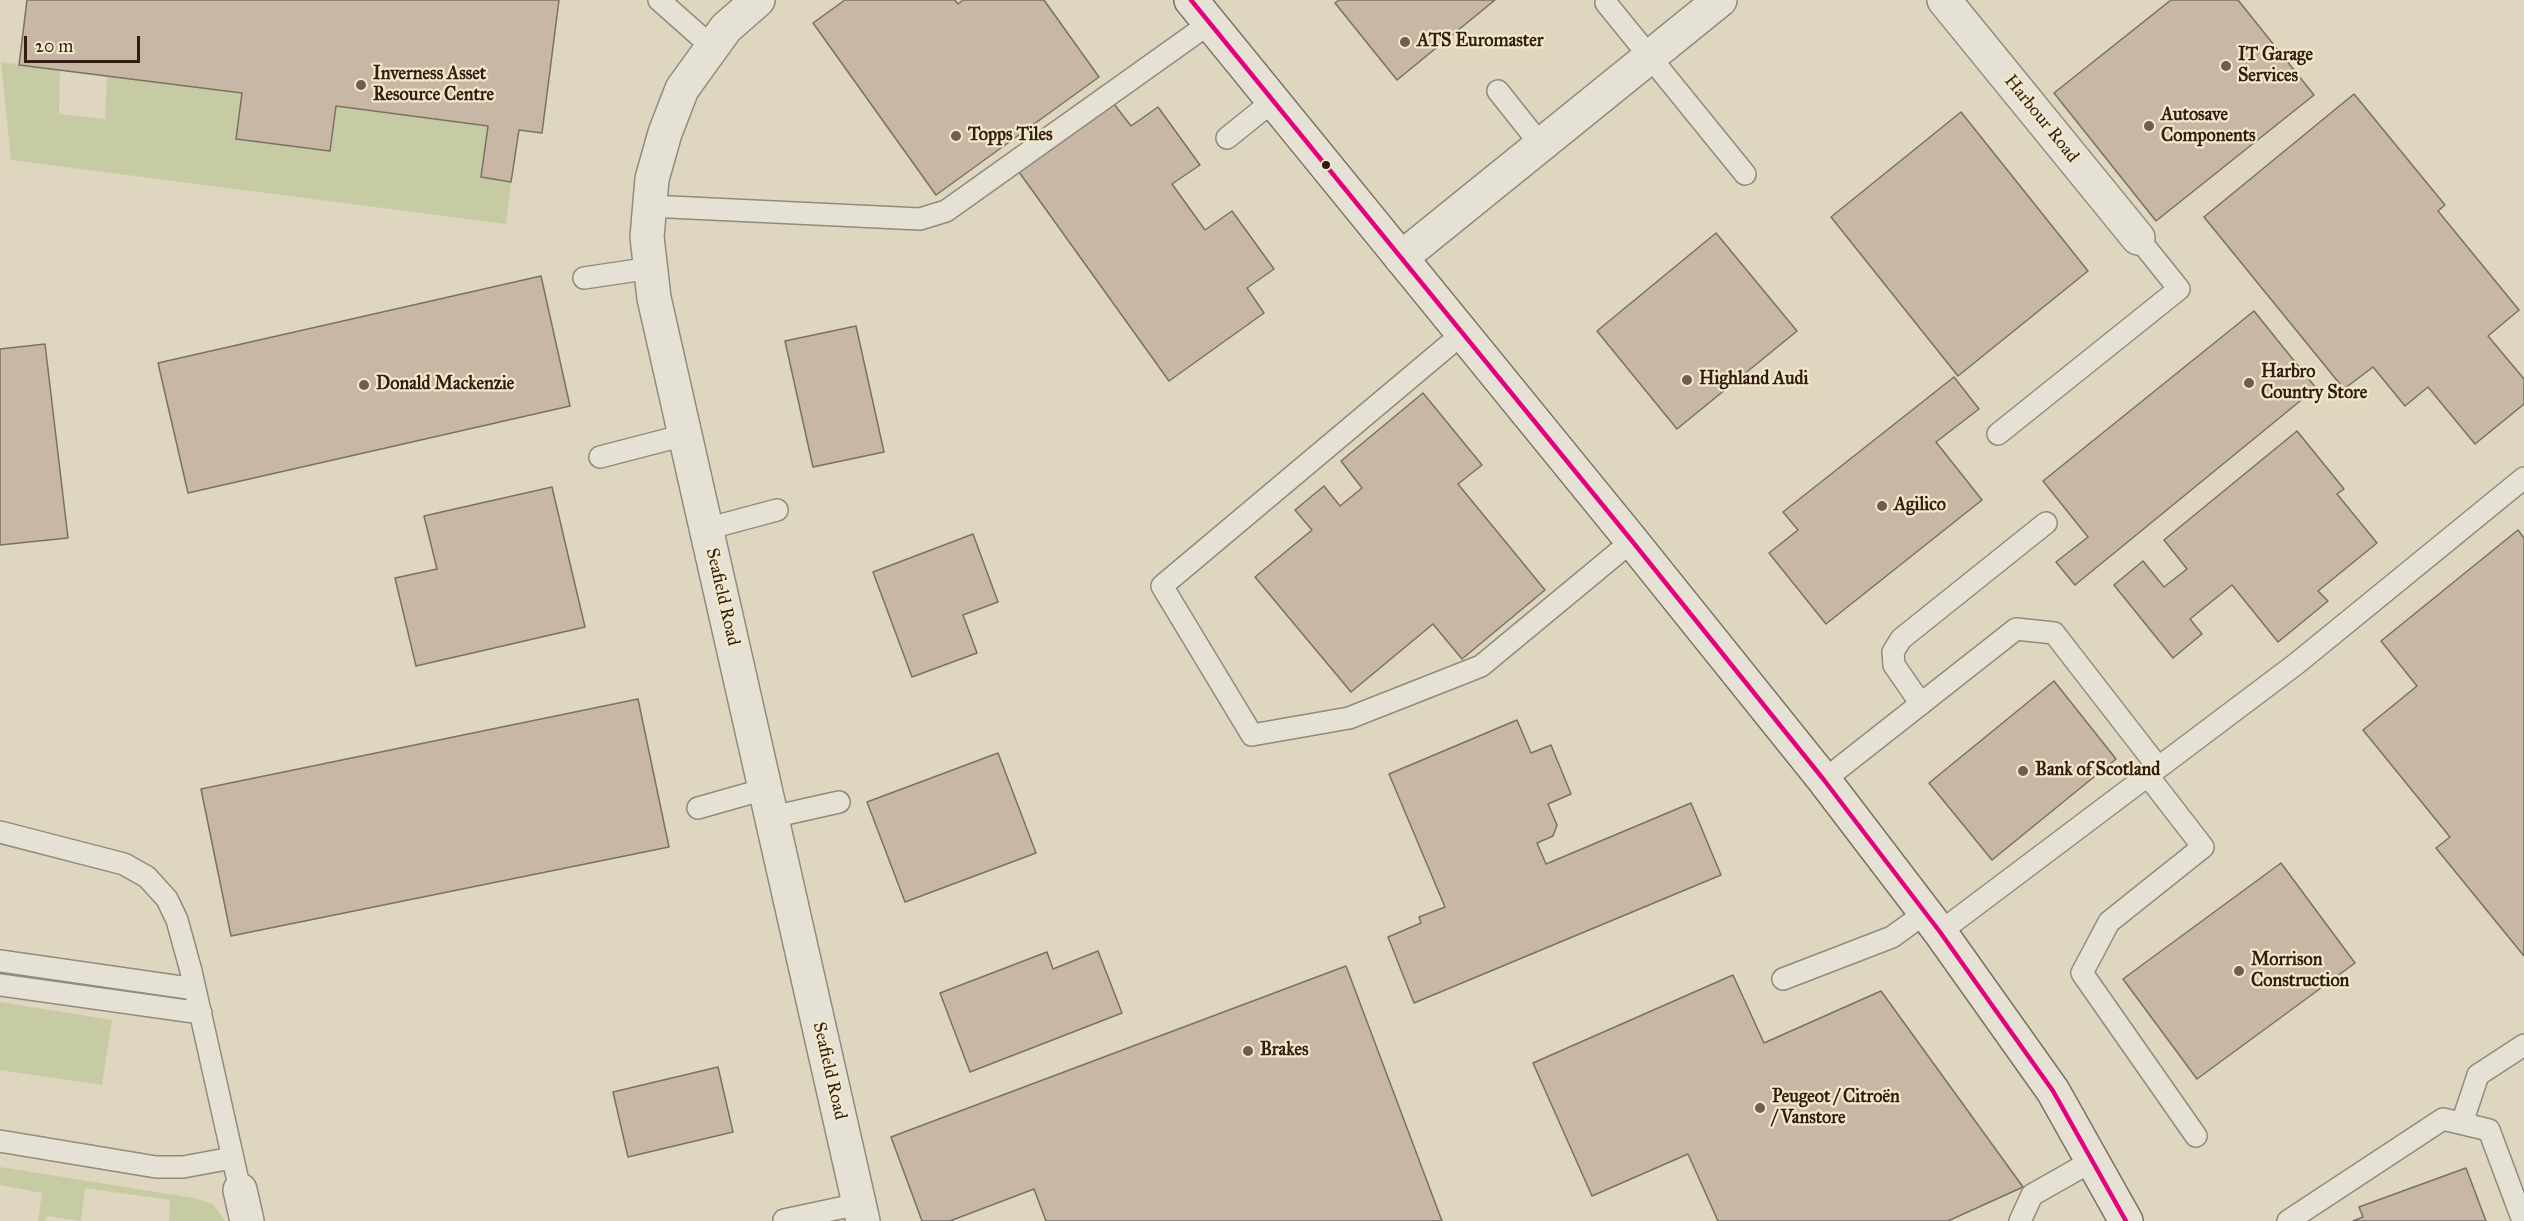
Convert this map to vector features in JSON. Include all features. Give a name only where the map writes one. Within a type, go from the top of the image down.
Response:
[{"type":"street","name":"Seafield Road","points":[[758,0],[726,28],[682,89],[665,132],[652,179],[646,237],[654,298],[861,1213]]},
{"type":"street","points":[[1401,258],[1720,0]]},
{"type":"street","name":"Harbour Road","points":[[1944,0],[2138,238]]},
{"type":"street","points":[[1201,11],[1632,541],[1824,780],[1933,922],[2053,1091],[2126,1221]]},
{"type":"street","points":[[240,1190],[247,1221]]},
{"type":"lane","points":[[659,0],[712,47]]},
{"type":"lane","points":[[1606,3],[1745,174]]},
{"type":"lane","points":[[649,206],[920,219],[945,211],[1201,11]]},
{"type":"lane","points":[[1498,91],[1541,146]]},
{"type":"lane","points":[[1227,138],[1273,101]]},
{"type":"lane","points":[[1998,434],[2179,289],[2138,238]]},
{"type":"lane","points":[[584,278],[651,268]]},
{"type":"lane","points":[[1462,334],[1162,586],[1252,735],[1349,718],[1481,666],[1632,541]]},
{"type":"lane","points":[[600,458],[685,435]]},
{"type":"lane","points":[[1783,979],[1933,922],[2153,772],[2296,664],[2524,478]]},
{"type":"lane","points":[[706,529],[777,510]]},
{"type":"lane","points":[[1921,704],[1894,665],[1893,652],[1901,639],[2046,523]]},
{"type":"lane","points":[[1824,780],[2016,629],[2054,633],[2153,772],[2203,847],[2109,922],[2082,973],[2196,1136]]},
{"type":"lane","points":[[698,808],[768,803],[839,802]]},
{"type":"lane","points":[[0,832],[124,864],[147,878],[168,899],[177,920],[201,1012],[240,1190]]},
{"type":"lane","points":[[0,961],[195,989]]},
{"type":"lane","points":[[0,985],[201,1012]]},
{"type":"lane","points":[[2462,1123],[2478,1075],[2524,1045]]},
{"type":"lane","points":[[2288,1221],[2443,1119],[2488,1130],[2523,1221]]},
{"type":"lane","points":[[0,1141],[156,1167],[183,1167],[232,1158]]},
{"type":"lane","points":[[2020,1221],[2032,1195],[2092,1161]]},
{"type":"lane","points":[[784,1220],[861,1213]]},
{"type":"green space","points":[[1,62],[60,70],[59,114],[105,119],[107,76],[242,93],[236,139],[330,151],[336,106],[488,126],[481,177],[511,182],[506,224],[11,160]]},
{"type":"green space","points":[[0,1002],[112,1020],[102,1085],[0,1070]]},
{"type":"green space","points":[[0,1167],[194,1198],[213,1204],[225,1221],[169,1221],[170,1200],[85,1188],[81,1221],[47,1216],[45,1221],[38,1221],[42,1193],[0,1185]]},
{"type":"building","name":"Inverness Asset Resource Centre","points":[[27,0],[559,0],[542,133],[519,130],[511,182],[481,177],[488,126],[336,106],[330,151],[236,139],[242,93],[19,65]]},
{"type":"building","name":"Topps Tiles","points":[[845,0],[955,0],[958,4],[963,0],[1044,0],[1099,77],[936,195],[813,23]]},
{"type":"building","name":"ATS Euromaster","points":[[1339,0],[1495,0],[1397,80],[1335,3]]},
{"type":"building","points":[[2171,0],[2238,0],[2314,95],[2156,221],[2054,93]]},
{"type":"building","points":[[2354,94],[2445,205],[2438,211],[2519,310],[2488,336],[2524,379],[2524,404],[2475,444],[2428,387],[2405,406],[2373,367],[2344,389],[2204,217]]},
{"type":"building","points":[[1114,104],[1131,126],[1158,107],[1200,165],[1172,184],[1205,230],[1232,211],[1274,269],[1247,288],[1264,313],[1169,381],[1019,172]]},
{"type":"building","points":[[1961,112],[2088,271],[1958,376],[1831,217]]},
{"type":"building","name":"Highland Audi","points":[[1716,233],[1797,331],[1677,429],[1597,331]]},
{"type":"building","name":"Donald Mackenzie","points":[[541,276],[570,406],[188,493],[158,363]]},
{"type":"building","points":[[2254,311],[2316,388],[2075,585],[2056,562],[2088,537],[2043,481]]},
{"type":"building","points":[[856,326],[884,452],[813,467],[785,341]]},
{"type":"building","points":[[45,344],[68,538],[0,545],[0,349]]},
{"type":"building","name":"Agilico","points":[[1954,377],[1979,409],[1936,442],[1982,500],[1826,624],[1769,553],[1798,530],[1783,512]]},
{"type":"building","points":[[1423,393],[1482,465],[1458,484],[1545,590],[1462,659],[1433,624],[1351,692],[1255,577],[1312,530],[1295,510],[1324,486],[1340,506],[1362,488],[1341,461]]},
{"type":"building","points":[[2297,431],[2344,489],[2337,494],[2377,543],[2318,591],[2328,601],[2278,642],[2232,585],[2190,619],[2202,634],[2173,658],[2114,585],[2143,561],[2164,587],[2187,569],[2164,540]]},
{"type":"building","points":[[552,487],[585,627],[416,666],[395,578],[437,569],[424,516]]},
{"type":"building","points":[[2518,530],[2524,538],[2524,956],[2436,848],[2450,837],[2363,730],[2417,686],[2381,641]]},
{"type":"building","points":[[973,534],[998,602],[963,615],[977,653],[912,677],[873,572]]},
{"type":"building","name":"Bank of Scotland","points":[[2054,681],[2116,759],[1992,860],[1929,783]]},
{"type":"building","points":[[638,699],[669,847],[231,936],[201,789]]},
{"type":"building","points":[[1517,720],[1531,753],[1551,745],[1571,794],[1548,804],[1557,825],[1553,836],[1537,843],[1546,864],[1691,803],[1721,875],[1414,1003],[1388,937],[1421,923],[1419,917],[1445,907],[1389,774]]},
{"type":"building","points":[[998,753],[1036,853],[905,902],[867,802]]},
{"type":"building","name":"Morrison Construction","points":[[2281,863],[2355,963],[2197,1079],[2123,979]]},
{"type":"building","points":[[1098,951],[1122,1013],[970,1072],[940,993],[1047,952],[1053,969]]},
{"type":"building","name":"Brakes","points":[[1346,966],[1442,1221],[1046,1221],[1034,1189],[950,1221],[922,1221],[891,1137]]},
{"type":"building","name":"Peugeot / Citroën / Vanstore","points":[[1733,975],[1764,1043],[1881,991],[2023,1187],[1948,1221],[1718,1221],[1688,1154],[1592,1196],[1533,1063]]},
{"type":"building","points":[[718,1067],[733,1132],[628,1157],[613,1092]]},
{"type":"building","points":[[2466,1168],[2486,1221],[2353,1221],[2363,1217],[2359,1207]]},
{"type":"transit line","points":[[1191,0],[1824,780],[1940,932],[2053,1091],[2126,1221]]},
{"type":"place","name":"ATS Euromaster","points":[[1405,42]]},
{"type":"place","name":"IT Garage Services","points":[[2226,66]]},
{"type":"place","name":"Inverness Asset Resource Centre","points":[[361,85]]},
{"type":"place","name":"Autosave Components","points":[[2149,126]]},
{"type":"place","name":"Topps Tiles","points":[[956,136]]},
{"type":"place","name":"Highland Audi","points":[[1687,380]]},
{"type":"place","name":"Harbro Country Store","points":[[2249,383]]},
{"type":"place","name":"Donald Mackenzie","points":[[364,385]]},
{"type":"place","name":"Agilico","points":[[1882,506]]},
{"type":"place","name":"Bank of Scotland","points":[[2023,771]]},
{"type":"place","name":"Morrison Construction","points":[[2239,971]]},
{"type":"place","name":"Brakes","points":[[1248,1051]]},
{"type":"place","name":"Peugeot / Citroën / Vanstore","points":[[1760,1108]]}]
